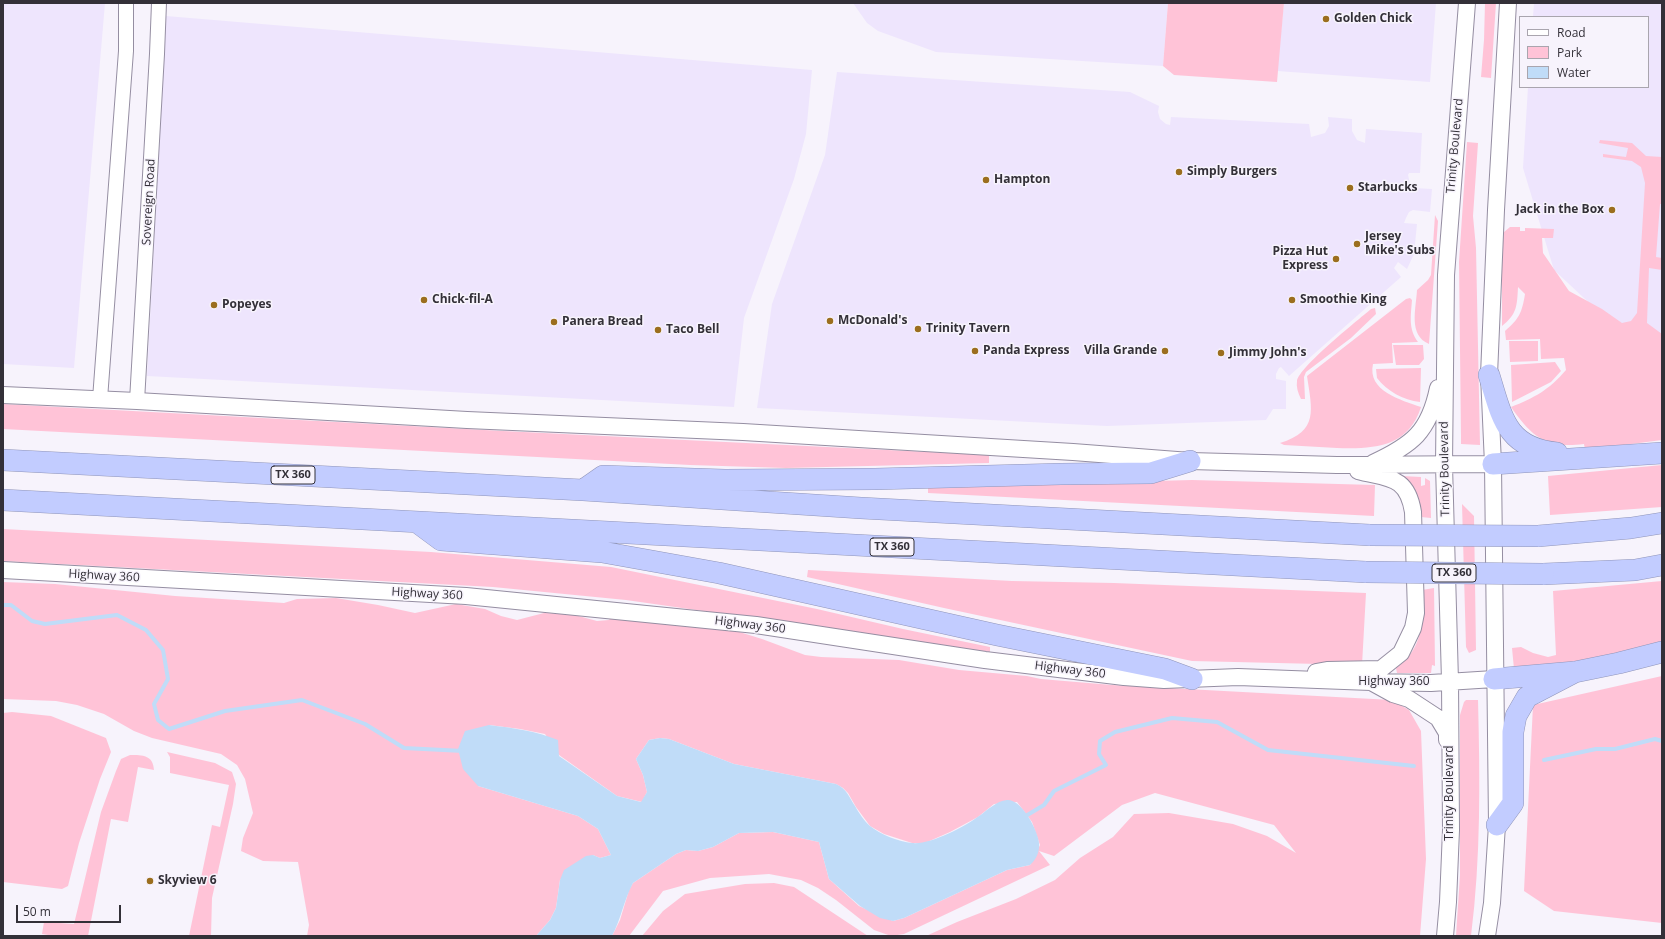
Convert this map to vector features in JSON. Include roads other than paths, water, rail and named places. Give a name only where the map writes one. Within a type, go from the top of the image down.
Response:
[{"type":"highway","points":[[1489,375],[1504,420],[1522,443],[1549,453],[1597,458]]},
{"type":"highway","points":[[1493,464],[1662,453]]},
{"type":"highway","name":"TX 360","points":[[3,460],[583,490],[861,508],[1370,535],[1538,536],[1662,524]]},
{"type":"highway","points":[[583,490],[603,476],[725,480],[867,479],[1151,473],[1190,461]]},
{"type":"highway","name":"TX 360","points":[[3,500],[1366,572],[1543,574],[1634,570],[1662,566]]},
{"type":"highway","points":[[418,523],[440,540],[602,552],[719,573],[997,635],[1165,669],[1192,679]]},
{"type":"highway","points":[[1494,678],[1575,672],[1662,652]]},
{"type":"highway","points":[[1497,825],[1513,803],[1513,732],[1516,716],[1527,697],[1575,672]]},
{"type":"main road","name":"Trinity Boulevard","points":[[1445,936],[1451,830],[1450,681],[1444,465],[1447,252],[1467,3]]},
{"type":"main road","points":[[1487,936],[1492,903],[1497,825],[1494,678],[1493,464],[1489,375],[1496,210],[1508,3]]},
{"type":"main road","points":[[1369,464],[1388,456],[1407,444],[1418,435],[1427,423],[1432,412],[1445,359]]},
{"type":"main road","points":[[3,396],[100,399],[467,420],[743,432],[1073,452],[1190,461],[1337,465],[1493,464]]},
{"type":"main road","points":[[1298,680],[1312,673],[1327,670],[1381,669],[1401,653],[1413,628],[1416,613],[1413,512],[1411,501],[1406,491],[1397,482],[1389,477],[1337,465]]},
{"type":"main road","name":"Highway 360","points":[[3,570],[466,596],[756,625],[985,660],[1124,677],[1164,680],[1238,677],[1372,682],[1450,681],[1494,678]]},
{"type":"main road","points":[[1372,682],[1393,694],[1409,699],[1438,718],[1447,733],[1450,761]]},
{"type":"street","points":[[100,399],[125,59],[126,3]]},
{"type":"street","name":"Sovereign Road","points":[[137,401],[158,54],[159,3]]},
{"type":"water","points":[[489,725],[533,732],[558,740],[559,756],[617,796],[641,802],[647,792],[643,775],[636,759],[649,740],[660,738],[669,739],[734,764],[836,784],[845,791],[862,817],[870,826],[890,837],[912,843],[928,841],[947,834],[965,825],[999,802],[1007,800],[1012,801],[1022,808],[1031,820],[1039,842],[1038,853],[1030,865],[1007,870],[904,918],[893,921],[880,918],[860,906],[829,879],[819,842],[773,832],[739,833],[713,847],[698,851],[686,850],[676,854],[633,883],[612,936],[536,936],[550,920],[556,908],[560,880],[564,870],[586,856],[593,855],[600,858],[611,855],[598,829],[578,816],[478,786],[463,769],[458,749],[465,731]]},
{"type":"waterway","points":[[3,605],[11,605],[32,621],[45,624],[117,615],[146,630],[163,650],[168,679],[154,704],[158,720],[169,729],[225,711],[302,700],[365,724],[404,748],[463,751]]},
{"type":"waterway","points":[[1024,817],[1044,805],[1054,791],[1106,765],[1099,754],[1100,741],[1115,732],[1172,718],[1217,722],[1268,750],[1414,766]]},
{"type":"waterway","points":[[1544,760],[1596,749],[1615,749],[1655,739],[1662,741]]},
{"type":"place","name":"Golden Chick","points":[[1326,19]]},
{"type":"place","name":"Simply Burgers","points":[[1179,172]]},
{"type":"place","name":"Hampton","points":[[986,180]]},
{"type":"place","name":"Starbucks","points":[[1350,188]]},
{"type":"place","name":"Jack in the Box","points":[[1612,210]]},
{"type":"place","name":"Jersey Mike's Subs","points":[[1357,244]]},
{"type":"place","name":"Pizza Hut Express","points":[[1336,259]]},
{"type":"place","name":"Chick-fil-A","points":[[424,300]]},
{"type":"place","name":"Smoothie King","points":[[1292,300]]},
{"type":"place","name":"Popeyes","points":[[214,305]]},
{"type":"place","name":"McDonald's","points":[[830,321]]},
{"type":"place","name":"Panera Bread","points":[[554,322]]},
{"type":"place","name":"Trinity Tavern","points":[[918,329]]},
{"type":"place","name":"Taco Bell","points":[[658,330]]},
{"type":"place","name":"Panda Express","points":[[975,351]]},
{"type":"place","name":"Villa Grande","points":[[1165,351]]},
{"type":"place","name":"Jimmy John's","points":[[1221,353]]},
{"type":"place","name":"Skyview 6","points":[[150,881]]}]
